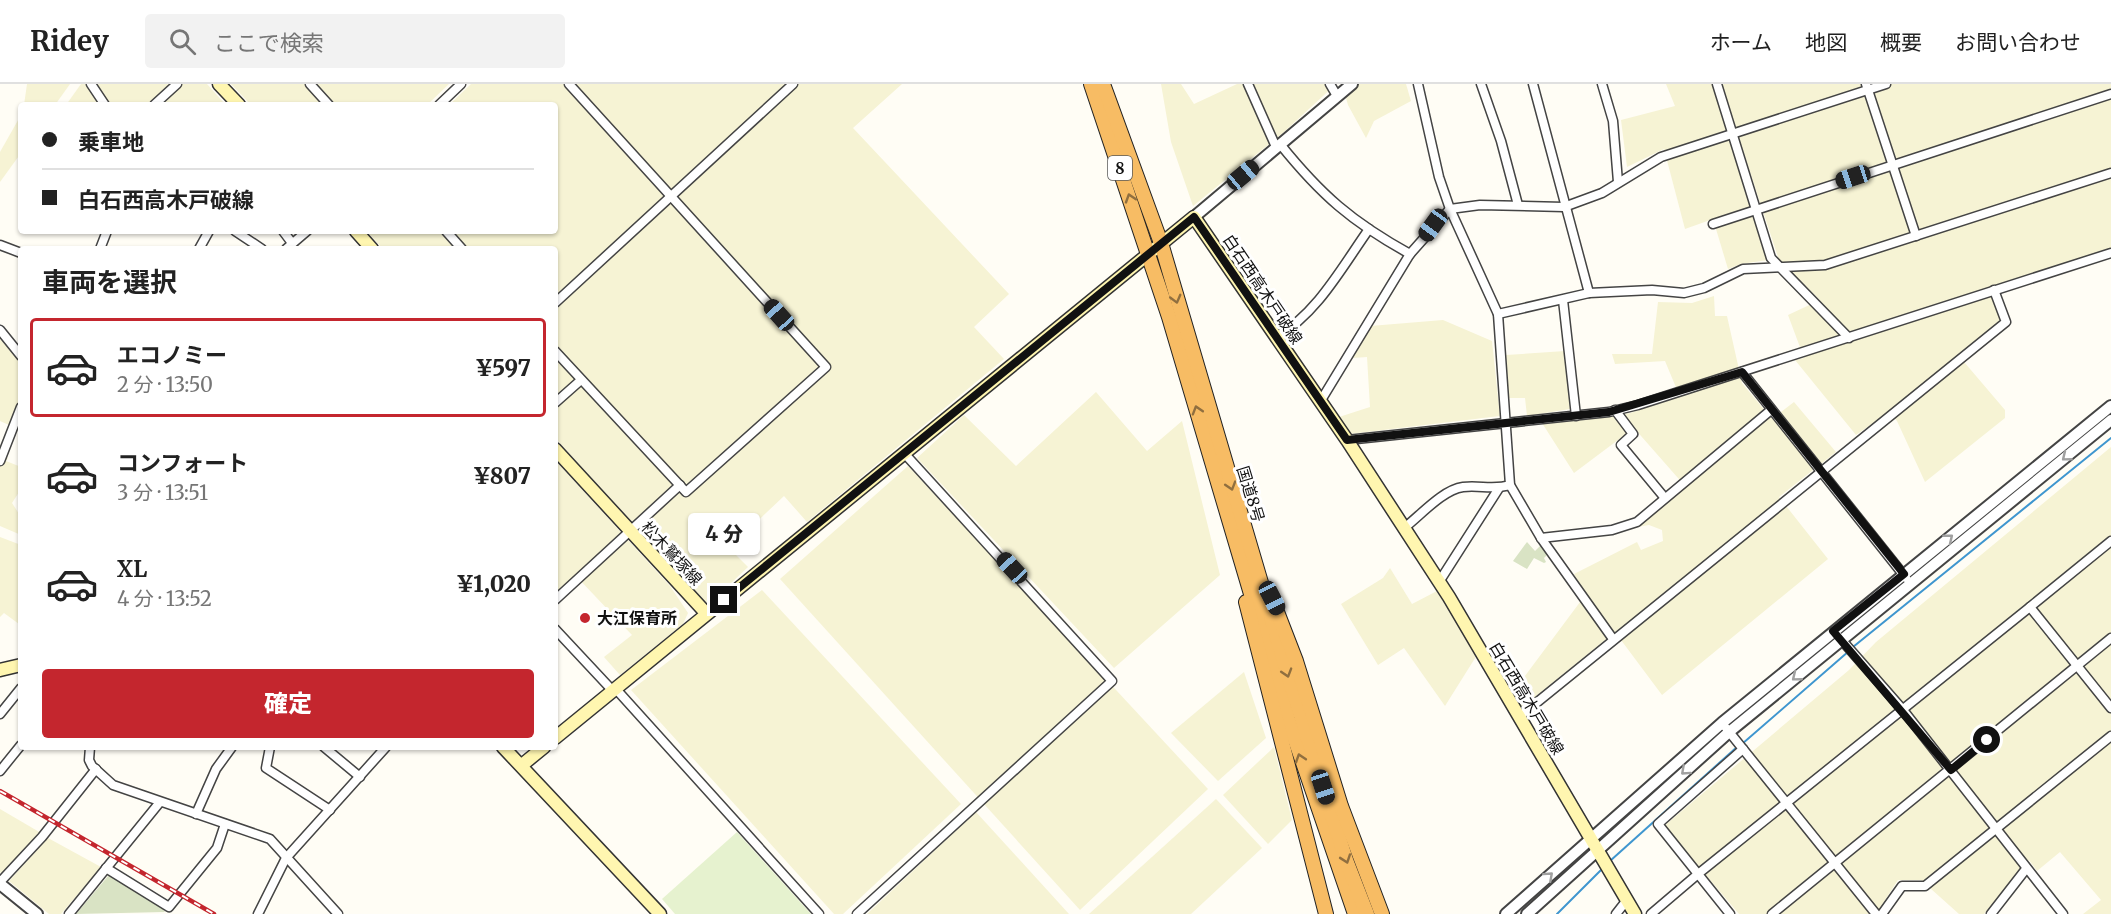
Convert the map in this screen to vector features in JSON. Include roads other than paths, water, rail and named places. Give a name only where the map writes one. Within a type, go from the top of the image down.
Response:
[{"type":"highway","name":"国道8号","points":[[1091,84],[1148,253],[1291,729],[1352,891],[1367,914]]},
{"type":"highway","name":"国道8号","points":[[1103,84],[1161,243],[1352,891],[1355,914]]},
{"type":"highway","points":[[1234,534],[1250,625],[1299,800],[1326,914]]},
{"type":"highway","points":[[1255,565],[1280,615],[1341,806],[1382,914]]},
{"type":"main road","points":[[219,84],[236,102]]},
{"type":"main road","points":[[558,735],[1191,219]]},
{"type":"main road","name":"白石西高木戸破線","points":[[1191,219],[1347,440],[1439,582],[1635,914]]},
{"type":"main road","points":[[359,234],[369,246]]},
{"type":"main road","name":"松木鷲塚線","points":[[558,452],[706,614]]},
{"type":"main road","points":[[0,670],[18,667]]},
{"type":"main road","points":[[507,750],[660,914]]},
{"type":"main road","points":[[522,765],[540,750]]},
{"type":"street","points":[[91,84],[103,102]]},
{"type":"street","points":[[157,102],[177,84]]},
{"type":"street","points":[[310,84],[326,102]]},
{"type":"street","points":[[442,102],[461,84]]},
{"type":"street","points":[[558,354],[686,492],[826,367],[568,84]]},
{"type":"street","points":[[558,300],[793,84]]},
{"type":"street","points":[[1248,84],[1278,145],[1328,199],[1369,230],[1410,254]]},
{"type":"street","points":[[1330,84],[1337,96]]},
{"type":"street","points":[[1191,219],[1352,84]]},
{"type":"street","points":[[1418,84],[1439,177],[1450,209],[1498,314],[1500,361],[1508,423],[1510,485],[1541,538],[1613,639]]},
{"type":"street","points":[[1481,84],[1501,141],[1518,205]]},
{"type":"street","points":[[1533,84],[1564,207],[1589,293]]},
{"type":"street","points":[[1602,84],[1614,121],[1618,182]]},
{"type":"street","points":[[1716,84],[1771,258],[1849,338]]},
{"type":"street","points":[[1320,402],[1410,254],[1433,225],[1450,209],[1480,205],[1564,207],[1602,193],[1661,157],[1867,87],[1886,84]]},
{"type":"street","points":[[1867,87],[1916,236]]},
{"type":"street","points":[[1713,224],[2111,94]]},
{"type":"street","points":[[1498,314],[1589,293],[1652,290],[1684,293],[1704,288],[1743,269],[1825,265],[2111,173]]},
{"type":"street","points":[[1276,337],[1289,330],[1312,308],[1369,230]]},
{"type":"street","points":[[240,234],[258,246]]},
{"type":"street","points":[[289,246],[303,234]]},
{"type":"street","points":[[449,234],[459,246]]},
{"type":"street","points":[[0,245],[18,252]]},
{"type":"street","points":[[1347,440],[1615,410],[1742,372],[2111,253]]},
{"type":"street","points":[[1519,717],[2006,322],[1994,290]]},
{"type":"street","points":[[1563,300],[1576,416]]},
{"type":"street","points":[[0,330],[18,352]]},
{"type":"street","points":[[1742,372],[1907,578]]},
{"type":"street","points":[[558,401],[581,380]]},
{"type":"street","points":[[1506,914],[1722,723],[1907,578],[2111,406]]},
{"type":"street","points":[[1615,410],[1633,434],[1621,445],[1664,498]]},
{"type":"street","points":[[1541,538],[1612,530],[1637,522],[1771,410]]},
{"type":"street","points":[[0,461],[18,415]]},
{"type":"street","points":[[1907,578],[2111,420]]},
{"type":"street","points":[[857,914],[1112,681],[904,453]]},
{"type":"street","points":[[558,597],[680,485]]},
{"type":"street","points":[[1404,528],[1450,492],[1460,488],[1499,488],[1510,485]]},
{"type":"street","points":[[1439,582],[1499,488]]},
{"type":"street","points":[[1651,914],[2111,541]]},
{"type":"street","points":[[2030,607],[2111,708]]},
{"type":"street","points":[[558,632],[819,914]]},
{"type":"street","points":[[1837,635],[1951,770],[2062,914]]},
{"type":"street","points":[[1527,914],[1837,635]]},
{"type":"street","points":[[1772,914],[2111,638]]},
{"type":"street","points":[[0,714],[18,692]]},
{"type":"street","points":[[1722,723],[1876,914]]},
{"type":"street","points":[[1882,914],[1902,886],[1925,886],[2111,736]]},
{"type":"street","points":[[0,771],[18,749]]},
{"type":"street","points":[[90,750],[89,760],[96,770],[113,785],[270,839],[338,914]]},
{"type":"street","points":[[196,814],[216,769],[230,750]]},
{"type":"street","points":[[269,750],[266,768],[330,810]]},
{"type":"street","points":[[328,750],[360,777]]},
{"type":"street","points":[[258,914],[286,858],[383,750]]},
{"type":"street","points":[[1730,914],[1658,824],[1743,750]]},
{"type":"street","points":[[36,914],[0,883],[42,837],[96,770]]},
{"type":"street","points":[[69,914],[160,802]]},
{"type":"street","points":[[106,868],[169,907],[218,848],[225,824]]},
{"type":"street","points":[[1991,914],[2026,870]]},
{"type":"street","points":[[1616,914],[1627,900]]},
{"type":"waterway","points":[[1853,647],[2111,438]]},
{"type":"waterway","points":[[1742,744],[1849,651]]},
{"type":"waterway","points":[[1610,861],[1737,747]]},
{"type":"waterway","points":[[1557,914],[1604,867]]},
{"type":"railway","points":[[0,791],[214,914]]},
{"type":"place","name":"大江保育所","points":[[585,618]]}]
